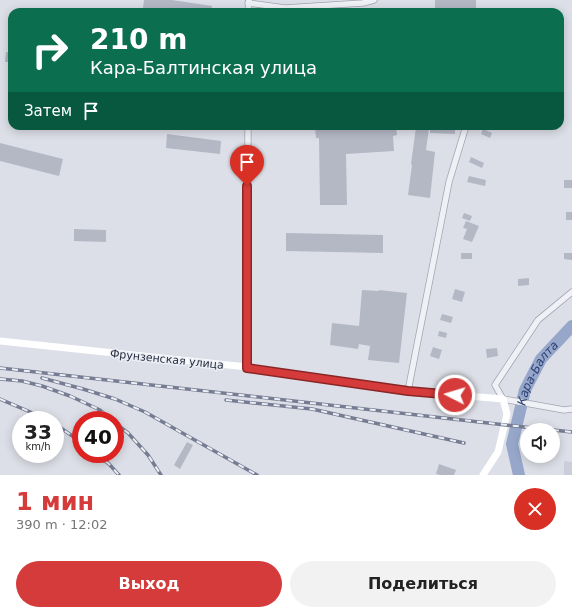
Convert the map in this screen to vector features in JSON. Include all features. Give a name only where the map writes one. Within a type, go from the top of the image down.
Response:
[{"type":"street","points":[[249,2],[285,8],[363,4],[374,0]]},
{"type":"street","points":[[247,368],[248,130]]},
{"type":"street","points":[[408,391],[449,182],[465,130]]},
{"type":"street","points":[[483,475],[498,452],[508,414],[503,399],[495,385],[538,320],[572,292]]},
{"type":"street","name":"Фрунзенская улица","points":[[0,341],[247,368],[408,391],[503,399],[564,410],[572,409]]},
{"type":"shaded area","points":[[564,461],[572,462],[572,475],[564,475]]},
{"type":"building","points":[[144,0],[172,0],[212,6],[212,8],[143,8]]},
{"type":"building","points":[[435,0],[476,0],[476,8],[435,8]]},
{"type":"building","points":[[6,52],[8,52],[8,62],[5,62]]},
{"type":"building","points":[[315,130],[396,130],[397,135],[393,136],[394,151],[346,154],[347,205],[320,205],[319,138],[316,138]]},
{"type":"building","points":[[416,130],[429,130],[426,150],[435,152],[430,198],[408,195]]},
{"type":"building","points":[[430,130],[455,130],[455,134],[430,133]]},
{"type":"building","points":[[483,130],[492,133],[490,138],[481,134]]},
{"type":"building","points":[[167,134],[221,141],[220,154],[166,148]]},
{"type":"building","points":[[0,143],[63,159],[59,176],[0,161]]},
{"type":"building","points":[[471,157],[484,163],[482,168],[469,162]]},
{"type":"building","points":[[469,176],[486,180],[485,186],[467,182]]},
{"type":"building","points":[[564,180],[572,180],[572,188],[564,188]]},
{"type":"building","points":[[566,212],[572,212],[572,220],[566,220]]},
{"type":"building","points":[[464,213],[472,216],[470,221],[462,218]]},
{"type":"building","points":[[466,221],[479,226],[472,242],[463,239],[467,229],[463,228]]},
{"type":"building","points":[[74,229],[106,230],[106,242],[74,241]]},
{"type":"building","points":[[286,233],[383,235],[383,253],[286,251]]},
{"type":"building","points":[[461,253],[472,253],[472,259],[461,259]]},
{"type":"building","points":[[564,253],[572,253],[572,260],[564,259]]},
{"type":"building","points":[[529,278],[529,285],[518,286],[518,279]]},
{"type":"building","points":[[455,289],[465,292],[462,302],[452,299]]},
{"type":"building","points":[[362,290],[407,293],[399,363],[368,360],[370,346],[359,344],[358,349],[330,345],[332,323],[359,326]]},
{"type":"building","points":[[442,314],[453,317],[451,323],[440,320]]},
{"type":"building","points":[[439,331],[447,333],[446,338],[438,336]]},
{"type":"building","points":[[433,347],[442,350],[439,359],[430,356]]},
{"type":"building","points":[[497,348],[498,356],[487,358],[486,349]]},
{"type":"building","points":[[187,442],[193,445],[180,469],[174,465]]},
{"type":"building","points":[[439,464],[456,470],[454,475],[436,474]]},
{"type":"waterway","name":"Кара-Балта","points":[[519,475],[512,444],[525,390],[541,359],[572,326]]},
{"type":"railway","points":[[0,368],[520,427]]},
{"type":"railway","points":[[42,378],[115,399],[145,412],[257,475]]},
{"type":"railway","points":[[0,379],[22,381],[42,386],[70,396],[101,411]]},
{"type":"railway","points":[[0,399],[28,411]]},
{"type":"railway","points":[[226,400],[312,409],[464,443]]},
{"type":"railway","points":[[64,430],[72,436]]},
{"type":"railway","points":[[124,430],[148,455],[161,475]]},
{"type":"railway","points":[[560,431],[572,432]]},
{"type":"railway","points":[[108,463],[119,475]]},
{"type":"route","points":[[247,186],[247,368],[408,391],[455,395]]}]
